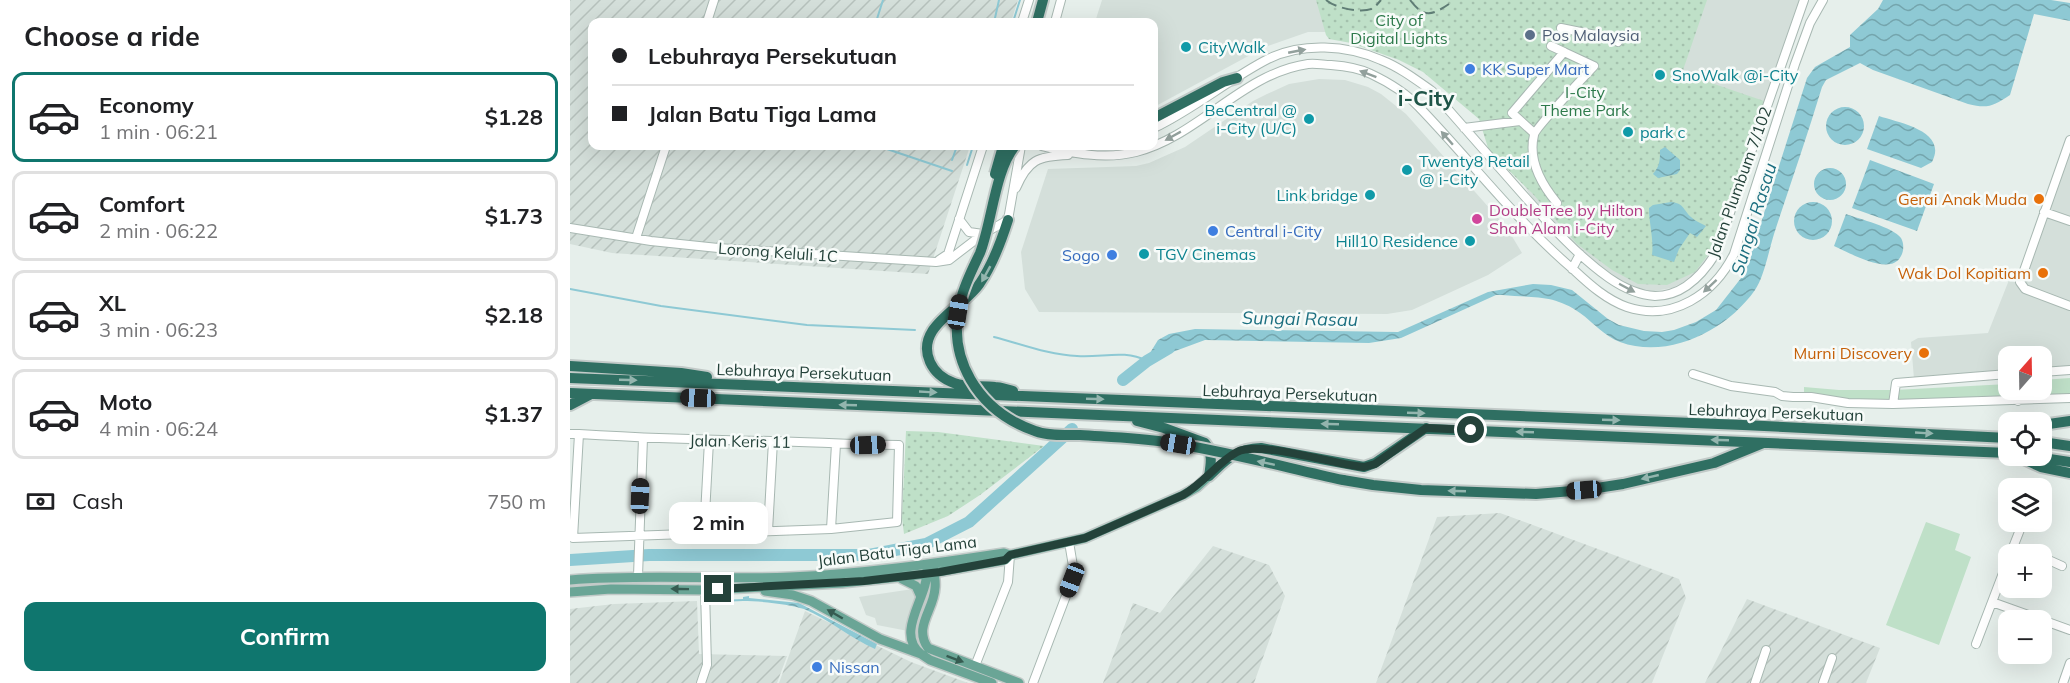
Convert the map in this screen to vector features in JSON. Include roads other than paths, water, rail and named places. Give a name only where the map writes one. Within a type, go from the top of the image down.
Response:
[{"type":"highway","points":[[1038,18],[1043,0]]},
{"type":"highway","points":[[1158,116],[1223,81],[1238,78]]},
{"type":"highway","points":[[967,282],[1002,150]]},
{"type":"highway","points":[[1013,150],[1003,170],[981,250],[961,299],[956,326],[959,351],[967,375],[985,400],[1010,418],[1036,432],[1128,438],[1192,446],[1343,480],[1385,487],[1536,494],[1623,484],[1714,463],[1766,442]]},
{"type":"highway","points":[[1008,220],[998,250],[980,285],[936,325],[928,342],[927,355],[934,370],[942,378],[956,384],[995,387],[1036,397]]},
{"type":"highway","points":[[570,366],[681,373],[758,384]]},
{"type":"highway","name":"Lebuhraya Persekutuan","points":[[570,378],[1998,437]]},
{"type":"highway","name":"Lebuhraya Persekutuan","points":[[570,393],[1998,453]]},
{"type":"highway","points":[[570,405],[591,394]]},
{"type":"highway","points":[[1117,416],[1164,428],[1205,443],[1209,448],[1211,461],[1209,476]]},
{"type":"highway","points":[[2052,424],[2070,422]]},
{"type":"highway","points":[[1209,476],[1238,451],[1261,448],[1364,467],[1375,464],[1426,428]]},
{"type":"highway","points":[[1987,436],[1998,434]]},
{"type":"highway","points":[[2052,443],[2070,446]]},
{"type":"highway","points":[[2052,459],[2070,462]]},
{"type":"highway","points":[[2037,466],[2070,473]]},
{"type":"main road","name":"Jalan Batu Tiga Lama","points":[[570,592],[611,589],[705,590],[893,578],[1004,553],[1010,555],[1085,538],[1183,495],[1197,487],[1209,476]]},
{"type":"main road","name":"Jalan Batu Tiga Lama","points":[[570,580],[638,576],[787,577],[930,569],[956,570],[1005,560],[1010,555]]},
{"type":"main road","points":[[930,569],[935,590]]},
{"type":"main road","points":[[921,654],[914,645],[911,632],[930,569]]},
{"type":"main road","points":[[956,570],[946,577],[935,590],[924,620],[922,636],[928,648],[1019,683]]},
{"type":"main road","points":[[893,578],[912,583],[918,589],[921,597]]},
{"type":"main road","points":[[742,588],[793,595],[812,601],[880,639],[992,683]]},
{"type":"street","points":[[708,18],[714,0]]},
{"type":"street","points":[[1023,18],[1029,0]]},
{"type":"street","name":"Jalan Plumbum 7/102","points":[[1158,126],[1270,59],[1294,51],[1327,47],[1380,59],[1432,91],[1547,221],[1580,254],[1609,278],[1636,292],[1656,296],[1674,292],[1693,282],[1705,271],[1716,253],[1804,0]]},
{"type":"street","name":"Jalan Plumbum 7/102","points":[[1158,143],[1279,72],[1310,64],[1341,66],[1368,72],[1389,83],[1418,105],[1535,236],[1600,293],[1626,307],[1647,311],[1668,310],[1690,303],[1710,288],[1726,270],[1734,254],[1795,64],[1810,24],[1823,0]]},
{"type":"street","points":[[1057,18],[1060,3]]},
{"type":"street","points":[[1561,28],[1610,38],[1618,42]]},
{"type":"street","points":[[1551,46],[1594,66],[1534,133],[1533,153],[1537,170],[1545,188],[1557,204]]},
{"type":"street","points":[[1534,133],[1512,113],[1564,52]]},
{"type":"street","points":[[1464,128],[1520,121]]},
{"type":"street","points":[[2070,140],[2020,282],[2025,289],[2070,306]]},
{"type":"street","points":[[636,238],[665,150]]},
{"type":"street","points":[[936,262],[948,254],[982,150]]},
{"type":"street","points":[[936,262],[949,260],[983,234],[1008,220],[1020,150]]},
{"type":"street","name":"Jalan Plumbum 7/102","points":[[1058,150],[1079,155],[1114,155],[1136,150]]},
{"type":"street","points":[[1010,201],[1022,174],[1033,161],[1046,156],[1079,155]]},
{"type":"street","points":[[2044,212],[2070,221]]},
{"type":"street","points":[[959,219],[969,232],[983,234]]},
{"type":"street","name":"Lorong Keluli 1C","points":[[570,228],[729,249],[936,262]]},
{"type":"street","points":[[1572,269],[1580,254]]},
{"type":"street","points":[[2052,371],[2070,370]]},
{"type":"street","points":[[1693,374],[1731,386],[1793,397],[1811,397],[1848,403],[1893,404],[2070,398]]},
{"type":"street","points":[[1893,404],[1896,383],[1998,375]]},
{"type":"street","name":"Jalan Keris 11","points":[[570,434],[709,441],[900,445],[897,522],[831,529]]},
{"type":"street","points":[[579,434],[573,505],[573,538],[639,539],[704,533],[831,529],[836,444]]},
{"type":"street","points":[[638,576],[643,438]]},
{"type":"street","points":[[704,533],[709,441]]},
{"type":"street","points":[[768,531],[774,441]]},
{"type":"street","points":[[1033,683],[1072,580],[1074,572],[1069,542]]},
{"type":"street","points":[[975,666],[1008,582],[1010,555]]},
{"type":"street","points":[[2052,562],[2062,566]]},
{"type":"street","points":[[1976,644],[1998,586]]},
{"type":"street","points":[[701,683],[707,657],[705,590]]},
{"type":"street","points":[[1992,602],[2070,630]]},
{"type":"street","points":[[1755,683],[1766,650]]},
{"type":"street","points":[[1823,683],[1832,658]]},
{"type":"street","points":[[2063,683],[2070,663]]},
{"type":"water","points":[[1883,0],[2051,0],[2070,3],[2070,21],[2034,14],[2010,95],[1990,106],[1968,104],[1873,70],[1860,63],[1826,80],[1758,285],[1729,318],[1695,338],[1677,344],[1639,347],[1614,339],[1580,313],[1561,303],[1543,298],[1496,295],[1401,338],[1369,343],[1205,340],[1159,357],[1150,353],[1158,340],[1169,334],[1195,329],[1398,332],[1488,292],[1533,284],[1572,290],[1608,319],[1619,325],[1644,331],[1674,330],[1696,322],[1716,310],[1745,273],[1807,78],[1815,67],[1850,47],[1850,35],[1878,9]]},
{"type":"water","points":[[1845,107],[1859,112],[1864,126],[1859,140],[1845,145],[1831,140],[1826,126],[1831,112]]},
{"type":"water","points":[[1879,116],[1909,125],[1928,136],[1935,151],[1932,162],[1921,168],[1867,149]]},
{"type":"water","points":[[1665,147],[1680,160],[1680,170],[1677,174],[1658,178],[1653,174],[1659,163],[1660,150]]},
{"type":"water","points":[[1870,160],[1934,184],[1917,231],[1852,208]]},
{"type":"water","points":[[1830,168],[1841,173],[1846,184],[1841,195],[1830,200],[1819,195],[1814,184],[1819,173]]},
{"type":"water","points":[[1671,202],[1681,205],[1688,214],[1706,226],[1697,237],[1690,233],[1679,249],[1674,262],[1652,255],[1649,214],[1649,208],[1653,205]]},
{"type":"water","points":[[1813,202],[1826,208],[1832,221],[1826,234],[1813,240],[1800,234],[1794,221],[1800,208]]},
{"type":"water","points":[[1846,214],[1897,234],[1903,242],[1903,249],[1896,262],[1880,264],[1870,262],[1834,246]]},
{"type":"water","points":[[749,596],[749,598],[799,603],[877,644],[875,649],[804,609],[774,603],[743,601],[743,597]]},
{"type":"waterway","points":[[877,18],[883,0]]},
{"type":"waterway","points":[[995,18],[999,0]]},
{"type":"waterway","points":[[1014,18],[1020,0]]},
{"type":"waterway","points":[[890,150],[952,171]]},
{"type":"waterway","points":[[952,160],[956,150]]},
{"type":"waterway","points":[[967,165],[972,150]]},
{"type":"waterway","points":[[570,289],[661,306],[807,325],[915,330]]},
{"type":"waterway","points":[[994,337],[1056,354],[1130,355],[1147,361]]},
{"type":"waterway","name":"Sungai Rasau","points":[[1123,380],[1147,361],[1169,348]]},
{"type":"waterway","name":"Sungai Rasau","points":[[570,560],[649,555],[869,555],[926,544],[969,522],[1072,429]]},
{"type":"waterway","points":[[719,601],[743,600]]},
{"type":"railway","points":[[1326,0],[1342,8],[1356,10],[1369,10],[1381,0]]},
{"type":"railway","points":[[1410,0],[1419,10],[1428,13],[1449,4]]},
{"type":"place","name":"Pos Malaysia","points":[[1530,35]]},
{"type":"place","name":"CityWalk","points":[[1186,47]]},
{"type":"place","name":"KK Super Mart","points":[[1470,69]]},
{"type":"place","name":"SnoWalk @i-City","points":[[1660,75]]},
{"type":"place","name":"BeCentral @ i-City (U/C)","points":[[1309,119]]},
{"type":"place","name":"park c","points":[[1628,132]]},
{"type":"place","name":"Twenty8 Retail @ i-City","points":[[1407,170]]},
{"type":"place","name":"Link bridge","points":[[1370,195]]},
{"type":"place","name":"Gerai Anak Muda","points":[[2039,199]]},
{"type":"place","name":"DoubleTree by Hilton Shah Alam i-City","points":[[1477,219]]},
{"type":"place","name":"Central i-City","points":[[1213,231]]},
{"type":"place","name":"Hill10 Residence","points":[[1470,241]]},
{"type":"place","name":"TGV Cinemas","points":[[1144,254]]},
{"type":"place","name":"Sogo","points":[[1112,255]]},
{"type":"place","name":"Wak Dol Kopitiam","points":[[2043,273]]},
{"type":"place","name":"Murni Discovery","points":[[1924,353]]},
{"type":"place","name":"Nissan","points":[[817,667]]},
{"type":"district","name":"i-City","points":[[1426,98]]},
{"type":"park label","name":"City of Digital Lights","points":[[1399,29]]},
{"type":"park label","name":"I-City Theme Park","points":[[1585,101]]}]
